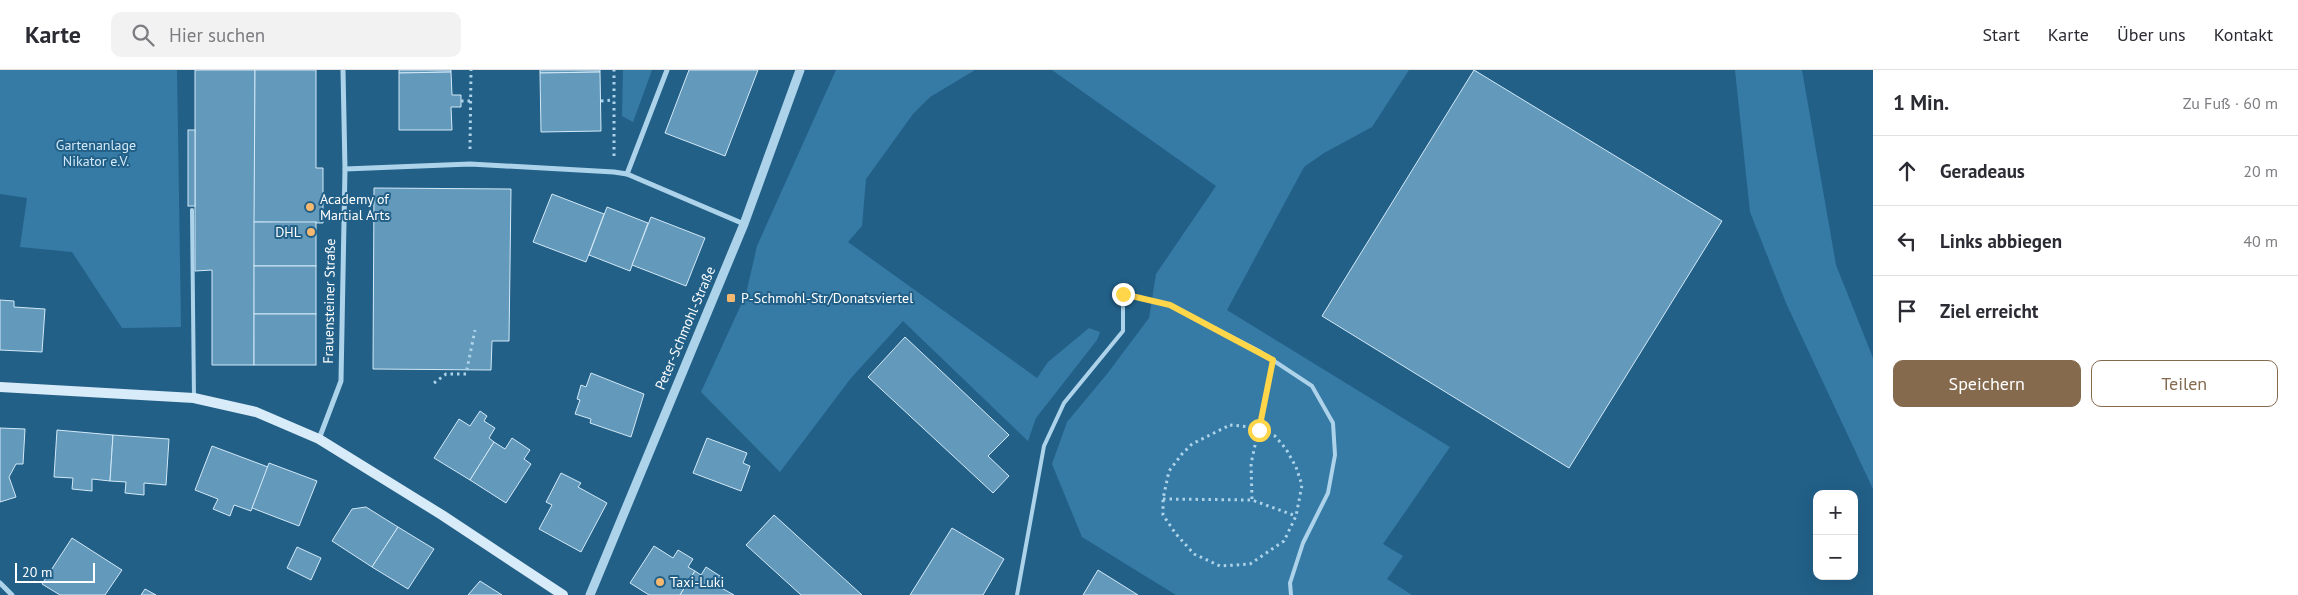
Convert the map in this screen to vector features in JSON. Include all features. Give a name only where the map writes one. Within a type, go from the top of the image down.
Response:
[{"type":"main road","points":[[0,387],[194,398],[256,412],[319,439],[442,515],[562,595]]},
{"type":"street","name":"Frauensteiner Straße","points":[[319,439],[341,381],[345,169],[343,70]]},
{"type":"street","points":[[627,174],[667,70]]},
{"type":"street","name":"Peter-Schmohl-Straße","points":[[590,595],[744,224],[800,70]]},
{"type":"street","points":[[345,169],[470,164],[614,172],[627,174],[744,224]]},
{"type":"street","points":[[0,583],[12,595]]},
{"type":"lane","points":[[192,210],[194,398]]},
{"type":"lane","points":[[1018,595],[1044,446],[1064,403],[1123,332],[1123,294],[1170,305],[1273,360],[1312,386],[1333,423],[1335,455],[1328,493],[1303,544],[1290,584],[1291,595]]},
{"type":"path","points":[[470,145],[471,70]]},
{"type":"path","points":[[614,70],[614,172]]},
{"type":"path","points":[[601,101],[614,100]]},
{"type":"path","points":[[461,101],[471,101]]},
{"type":"path","points":[[434,383],[446,374],[466,374],[475,330]]},
{"type":"path","points":[[1252,500],[1251,464],[1273,360]]},
{"type":"path","points":[[1230,425],[1259,430],[1275,436],[1286,449],[1296,467],[1302,485],[1296,516],[1284,541],[1250,564],[1220,566],[1194,554],[1176,534],[1163,515],[1163,498],[1169,471],[1192,444],[1230,425]]},
{"type":"path","points":[[1163,498],[1252,500],[1314,522]]},
{"type":"green space","name":"Gartenanlage Nikator e.V.","points":[[0,70],[177,70],[181,327],[122,328],[72,252],[20,247],[27,198],[0,194]]},
{"type":"green space","points":[[623,70],[652,70],[633,122],[622,116]]},
{"type":"green space","points":[[836,70],[975,70],[930,97],[913,114],[866,179],[862,226],[848,242],[1037,378],[1048,362],[1089,328],[1100,332],[1097,340],[1036,418],[1028,441],[903,321],[851,378],[780,472],[701,392],[746,294],[757,246]]},
{"type":"green space","points":[[1052,70],[1409,70],[1372,127],[1324,153],[1304,167],[1227,310],[1450,447],[1383,544],[1403,556],[1387,579],[1412,595],[1176,595],[1082,537],[1052,464],[1067,422],[1107,374],[1149,318],[1156,274],[1216,186]]},
{"type":"green space","points":[[1735,70],[1802,70],[1836,265],[1873,358],[1873,489],[1786,303],[1750,212]]},
{"type":"building","points":[[195,70],[255,70],[254,365],[212,365],[212,270],[195,271]]},
{"type":"building","points":[[255,70],[316,70],[316,168],[323,168],[323,223],[254,222]]},
{"type":"building","points":[[399,70],[451,70],[451,72],[399,73]]},
{"type":"building","points":[[540,70],[600,70],[600,72],[540,73]]},
{"type":"building","points":[[689,70],[758,70],[725,156],[665,133]]},
{"type":"building","points":[[1474,70],[1722,221],[1569,468],[1322,316]]},
{"type":"building","points":[[451,72],[452,95],[461,95],[461,107],[451,107],[452,130],[399,130],[399,73]]},
{"type":"building","points":[[600,72],[601,131],[541,132],[540,73]]},
{"type":"building","points":[[188,130],[195,130],[195,206],[188,206]]},
{"type":"building","points":[[374,188],[511,189],[509,341],[492,341],[491,370],[373,369]]},
{"type":"building","points":[[552,194],[604,214],[586,262],[533,242]]},
{"type":"building","points":[[607,207],[648,223],[630,271],[589,255]]},
{"type":"building","points":[[651,217],[705,238],[686,286],[632,265]]},
{"type":"building","points":[[254,222],[316,222],[316,266],[254,266]]},
{"type":"building","points":[[254,266],[316,266],[316,314],[254,314]]},
{"type":"building","points":[[0,300],[14,301],[14,307],[45,309],[42,352],[0,350]]},
{"type":"building","points":[[254,314],[316,314],[316,365],[254,365]]},
{"type":"building","points":[[905,337],[1009,435],[988,456],[1009,476],[993,493],[868,377]]},
{"type":"building","points":[[591,373],[644,394],[631,437],[590,423],[591,419],[575,414],[580,400],[577,399],[581,385],[586,387]]},
{"type":"building","points":[[480,411],[487,416],[484,421],[495,428],[489,438],[494,442],[470,480],[434,458],[459,419],[470,426]]},
{"type":"building","points":[[0,428],[25,429],[23,464],[16,464],[9,477],[16,497],[0,502]]},
{"type":"building","points":[[57,430],[113,435],[110,481],[92,479],[92,491],[72,489],[73,478],[54,477]]},
{"type":"building","points":[[113,435],[169,439],[166,485],[144,483],[144,495],[125,493],[126,482],[110,481]]},
{"type":"building","points":[[512,438],[530,450],[524,459],[531,464],[506,503],[470,480],[494,442],[505,449]]},
{"type":"building","points":[[707,438],[747,453],[743,463],[750,466],[741,491],[693,473]]},
{"type":"building","points":[[212,446],[268,467],[251,511],[234,505],[230,516],[213,509],[218,499],[195,490]]},
{"type":"building","points":[[269,463],[317,481],[299,526],[252,508]]},
{"type":"building","points":[[561,473],[581,483],[578,487],[607,503],[581,552],[539,529],[552,505],[546,502]]},
{"type":"building","points":[[366,507],[398,527],[372,567],[332,541],[352,509]]},
{"type":"building","points":[[774,515],[862,595],[801,595],[746,545]]},
{"type":"building","points":[[398,527],[434,549],[408,589],[372,567]]},
{"type":"building","points":[[952,528],[1004,559],[983,595],[910,595]]},
{"type":"building","points":[[72,538],[122,570],[105,595],[60,595],[42,584]]},
{"type":"building","points":[[654,546],[673,558],[678,550],[693,559],[688,567],[695,571],[680,595],[649,595],[630,583]]},
{"type":"building","points":[[297,547],[321,558],[311,580],[287,568]]},
{"type":"building","points":[[706,567],[723,578],[718,586],[734,595],[680,595],[695,571],[701,575]]},
{"type":"building","points":[[1098,570],[1138,595],[1083,595]]},
{"type":"building","points":[[480,581],[502,595],[468,595]]},
{"type":"building","points":[[145,589],[156,595],[141,595]]},
{"type":"place","name":"Academy of Martial Arts","points":[[310,207]]},
{"type":"place","name":"DHL","points":[[311,232]]},
{"type":"place","name":"P-Schmohl-Str/Donatsviertel","points":[[731,298]]},
{"type":"place","name":"Taxi-Luki","points":[[660,582]]},
{"type":"route","points":[[1123,294],[1170,305],[1259,350],[1273,360],[1259,430]]}]
